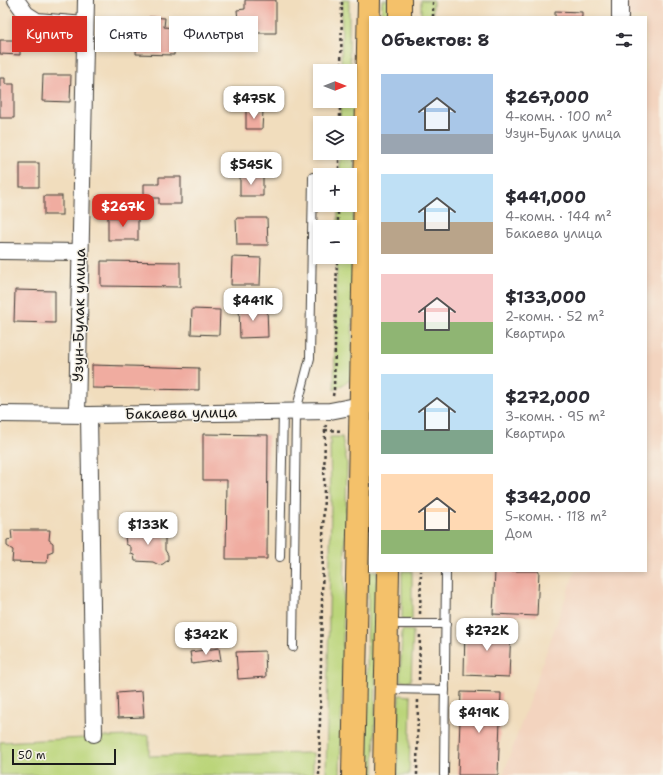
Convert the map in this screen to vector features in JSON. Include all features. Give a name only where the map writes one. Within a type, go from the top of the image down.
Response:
[{"type":"main road","points":[[353,775],[366,376],[369,0]]},
{"type":"main road","points":[[400,0],[400,16]]},
{"type":"main road","points":[[384,775],[388,572]]},
{"type":"street","points":[[16,0],[29,16]]},
{"type":"street","name":"Узун-Булак улица","points":[[86,0],[86,16]]},
{"type":"street","points":[[620,0],[620,16]]},
{"type":"street","name":"Узун-Булак улица","points":[[85,52],[80,252],[83,415],[94,734]]},
{"type":"street","points":[[0,251],[80,252]]},
{"type":"street","name":"Бакаева улица","points":[[0,414],[83,415],[330,411],[365,405]]},
{"type":"lane","points":[[280,557],[290,411],[310,358],[313,177]]},
{"type":"lane","points":[[290,411],[293,647]]},
{"type":"lane","points":[[444,775],[446,572]]},
{"type":"lane","points":[[387,624],[446,624]]},
{"type":"lane","points":[[386,689],[445,690]]},
{"type":"path","points":[[341,64],[342,0]]},
{"type":"path","points":[[433,0],[433,16]]},
{"type":"path","points":[[333,395],[337,264]]},
{"type":"path","points":[[320,775],[325,429],[349,431]]},
{"type":"path","points":[[417,775],[421,572]]},
{"type":"shaded area","points":[[627,0],[663,0],[663,775],[503,775],[575,572],[647,572],[647,16],[627,16]]},
{"type":"green space","points":[[342,0],[349,0],[349,53],[351,64],[341,64]]},
{"type":"green space","points":[[382,0],[389,0],[388,16],[381,16]]},
{"type":"green space","points":[[421,0],[433,0],[433,16],[421,16]]},
{"type":"green space","points":[[340,108],[355,108],[355,116],[340,116]]},
{"type":"green space","points":[[339,160],[354,160],[354,168],[339,168]]},
{"type":"green space","points":[[338,212],[354,212],[354,220],[338,220]]},
{"type":"green space","points":[[337,264],[353,264],[352,373],[350,380],[334,390]]},
{"type":"green space","points":[[330,437],[342,437],[347,464],[340,775],[326,775],[331,503]]},
{"type":"green space","points":[[369,557],[369,572],[378,572],[374,775],[365,775]]},
{"type":"green space","points":[[402,572],[412,572],[412,620],[402,620]]},
{"type":"green space","points":[[402,630],[413,631],[411,681],[400,681]]},
{"type":"green space","points":[[399,695],[411,696],[409,775],[397,775]]},
{"type":"green space","points":[[149,735],[149,756],[313,753],[313,775],[0,775],[0,742]]},
{"type":"building","points":[[245,0],[276,0],[276,33],[258,33],[258,16],[238,16],[237,10],[245,9]]},
{"type":"building","points":[[555,11],[582,12],[582,16],[555,16]]},
{"type":"building","points":[[161,18],[165,18],[164,27],[169,27],[169,52],[174,52],[174,55],[136,54],[136,52],[161,52]]},
{"type":"building","points":[[0,40],[12,40],[12,52],[20,52],[20,55],[0,54]]},
{"type":"building","points":[[43,75],[71,75],[70,102],[42,101]]},
{"type":"building","points":[[0,78],[5,78],[5,84],[14,84],[14,118],[0,118]]},
{"type":"building","points":[[246,110],[263,111],[262,129],[246,129]]},
{"type":"building","points":[[20,163],[39,163],[39,187],[20,187]]},
{"type":"building","points":[[240,175],[263,176],[263,196],[240,196]]},
{"type":"building","points":[[159,177],[181,177],[181,204],[159,204],[159,198],[144,198],[144,184],[159,184]]},
{"type":"building","points":[[44,196],[62,196],[62,215],[44,215]]},
{"type":"building","points":[[108,217],[138,217],[138,240],[108,240]]},
{"type":"building","points":[[236,218],[267,218],[268,245],[237,245]]},
{"type":"building","points":[[232,257],[261,258],[260,285],[231,285]]},
{"type":"building","points":[[101,261],[180,262],[180,287],[101,286]]},
{"type":"building","points":[[15,290],[55,291],[55,323],[14,322]]},
{"type":"building","points":[[239,307],[267,307],[268,337],[240,338]]},
{"type":"building","points":[[192,309],[220,310],[219,335],[191,334]]},
{"type":"building","points":[[92,365],[199,368],[199,390],[92,388]]},
{"type":"building","points":[[203,434],[268,435],[267,559],[226,559],[227,480],[203,480]]},
{"type":"building","points":[[153,525],[160,529],[165,538],[165,550],[168,555],[168,560],[159,565],[153,562],[135,561],[134,555],[131,554],[131,547],[126,544],[125,537],[132,535],[132,531],[149,531]]},
{"type":"building","points":[[11,530],[50,530],[49,540],[53,543],[53,551],[48,553],[47,563],[12,562],[13,550],[7,546],[7,540],[12,539]]},
{"type":"building","points":[[495,572],[539,572],[537,616],[493,614]]},
{"type":"building","points":[[465,627],[511,628],[509,677],[464,675]]},
{"type":"building","points":[[219,648],[221,660],[192,664],[190,652]]},
{"type":"building","points":[[265,651],[266,677],[238,679],[236,652]]},
{"type":"building","points":[[142,691],[144,717],[118,718],[117,693]]},
{"type":"building","points":[[461,692],[501,693],[498,775],[458,775]]}]
